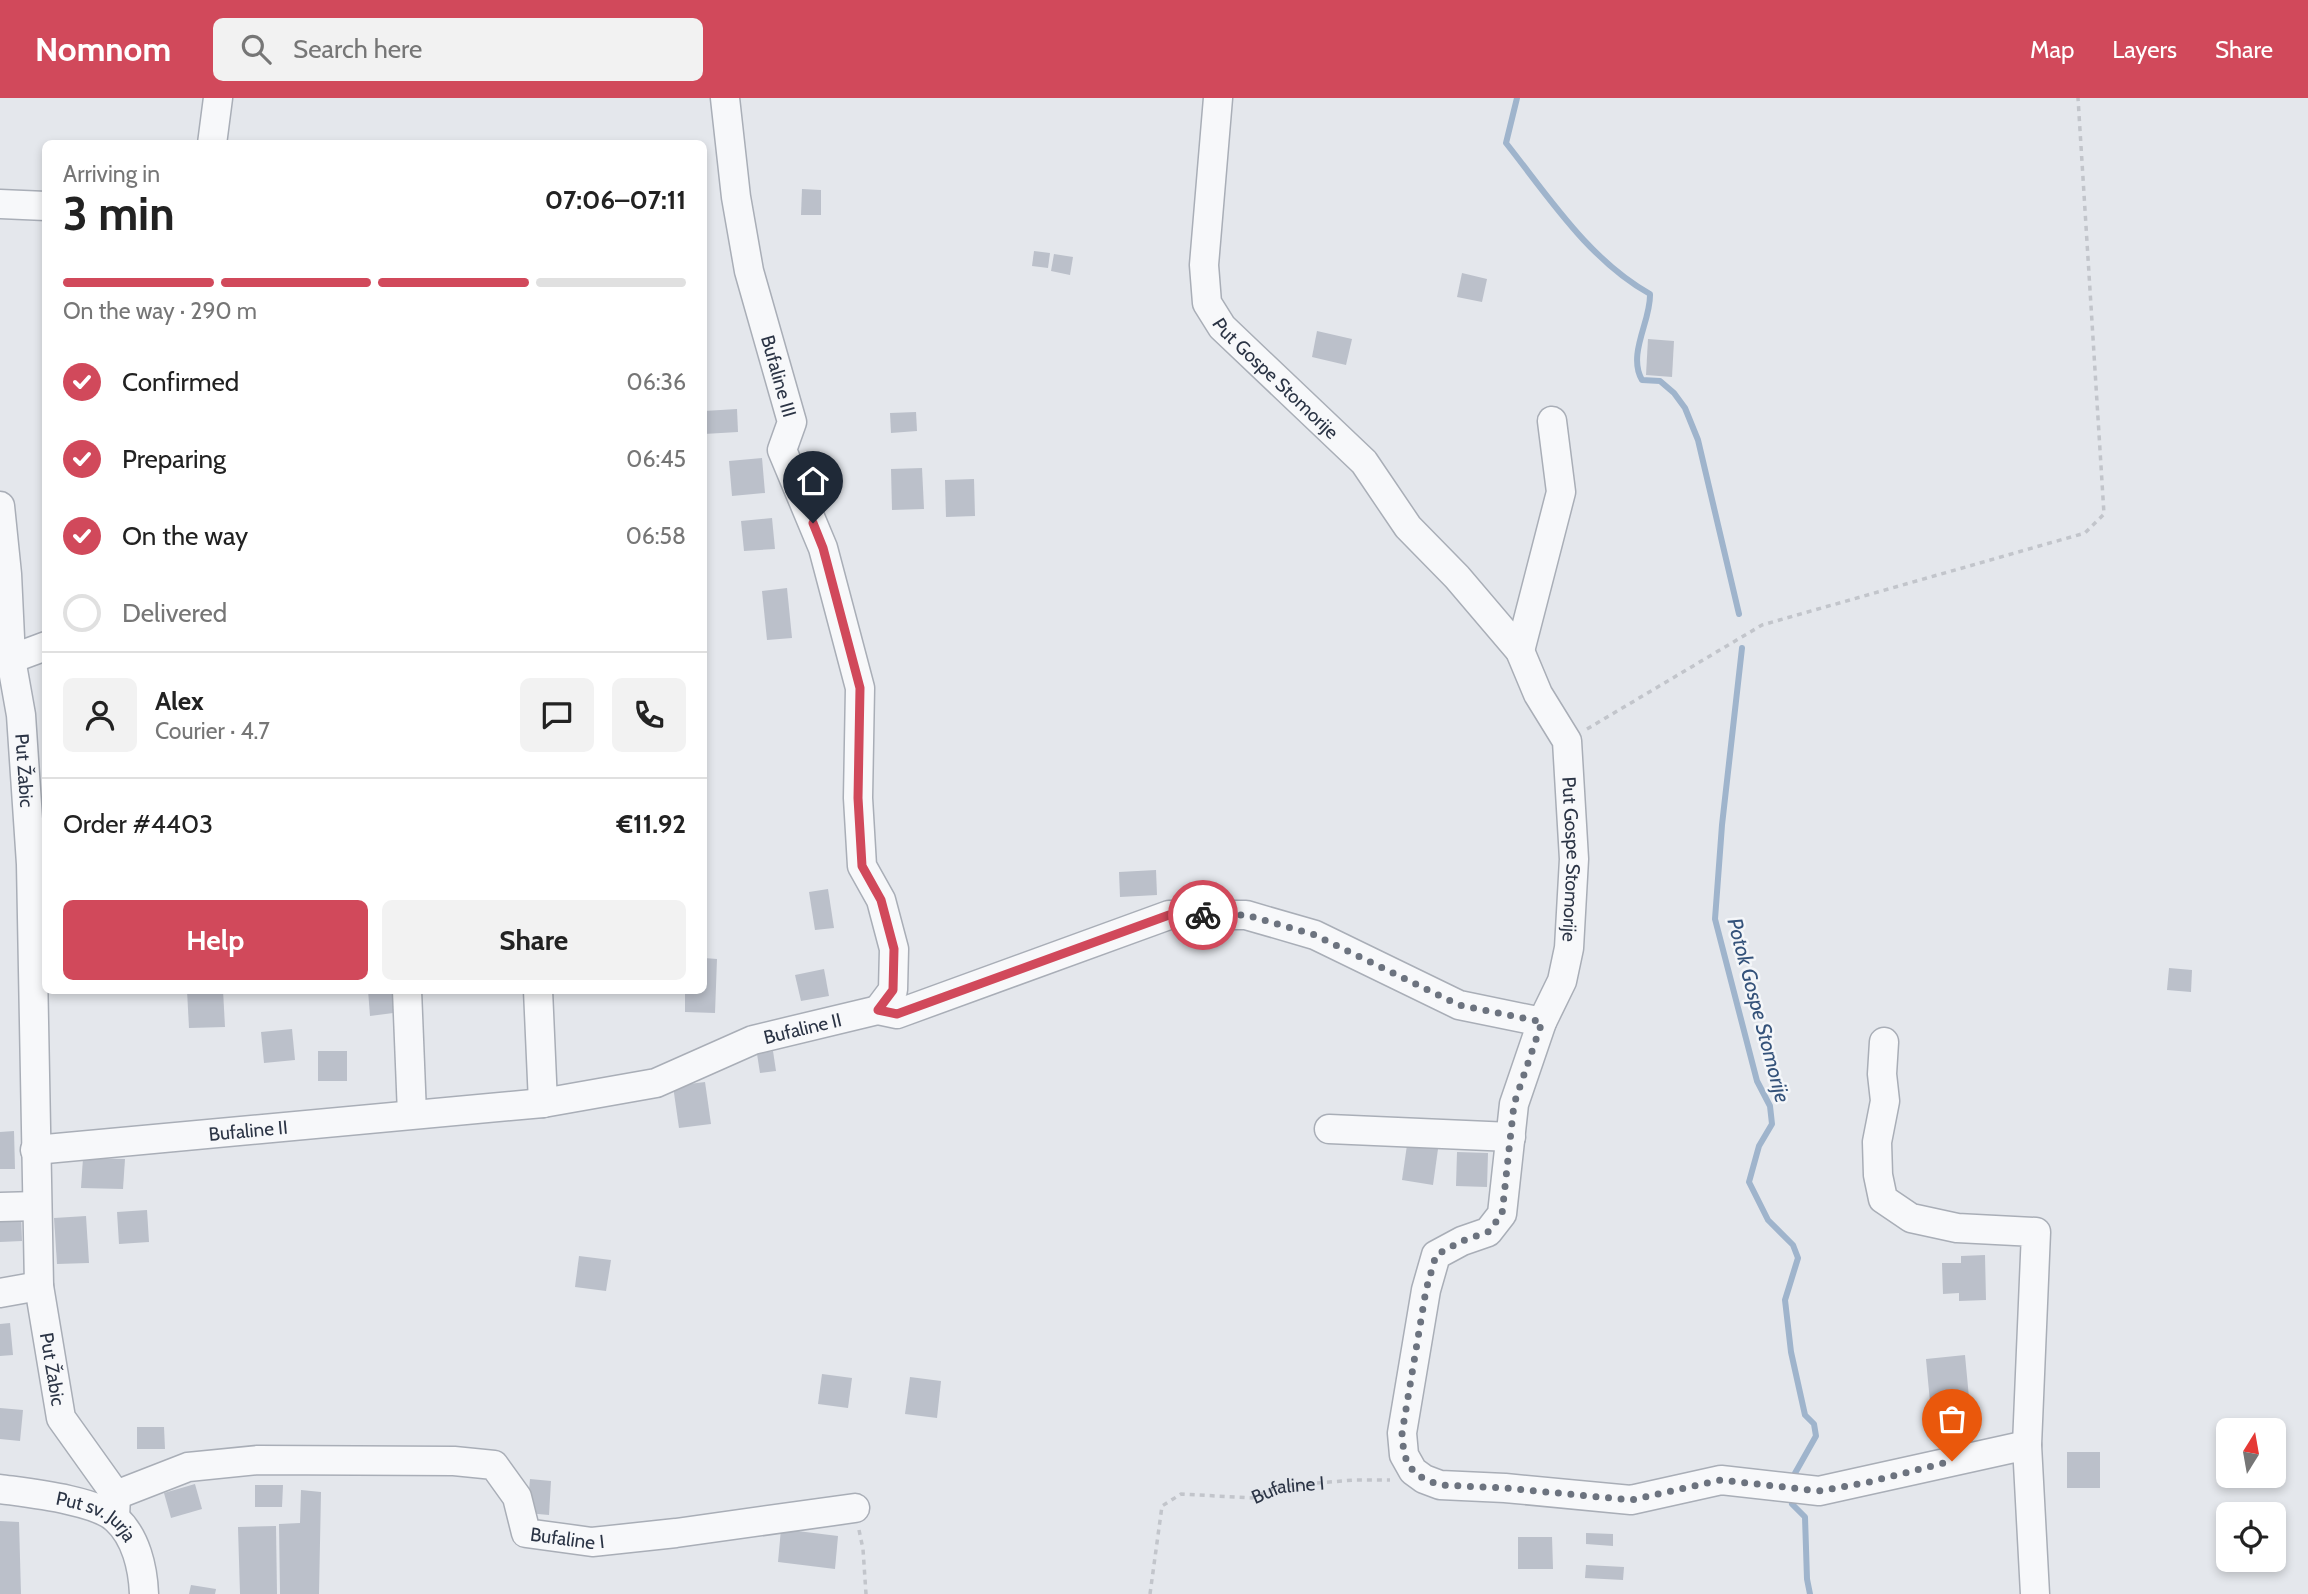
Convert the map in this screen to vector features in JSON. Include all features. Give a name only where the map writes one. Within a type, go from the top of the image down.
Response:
[{"type":"street","points":[[213,140],[218,98]]},
{"type":"street","name":"Bufaline III","points":[[725,98],[736,197],[749,271],[792,422],[782,450],[823,548],[860,688],[858,798],[862,866],[881,900],[894,949],[893,990],[878,1010]]},
{"type":"street","name":"Put Gospe Stomorije","points":[[1218,98],[1204,265],[1207,303],[1222,327],[1364,462],[1408,527],[1457,577],[1520,651],[1538,694],[1567,741],[1574,859],[1569,948],[1562,981],[1542,1022],[1514,1104],[1502,1214],[1488,1232],[1462,1241],[1436,1255],[1426,1290],[1402,1433],[1404,1455],[1413,1471],[1424,1479]]},
{"type":"street","points":[[0,204],[42,205]]},
{"type":"street","points":[[1520,651],[1561,492],[1552,421]]},
{"type":"street","name":"Put Žabic","points":[[0,506],[11,659],[10,714],[31,864],[38,1286],[61,1418],[116,1506]]},
{"type":"street","points":[[11,659],[42,647]]},
{"type":"street","name":"Bufaline II","points":[[35,1150],[542,1103],[656,1083],[753,1040],[878,1010],[897,1014],[1169,915],[1246,915],[1315,935],[1459,1005],[1542,1022]]},
{"type":"street","points":[[407,994],[412,1114]]},
{"type":"street","points":[[538,994],[542,1103]]},
{"type":"street","points":[[1884,1042],[1882,1074],[1885,1101],[1877,1142],[1878,1175],[1883,1199],[1911,1217],[1957,1228],[2036,1232],[2027,1445],[2035,1594]]},
{"type":"street","points":[[1329,1129],[1511,1136]]},
{"type":"street","points":[[0,1207],[37,1206]]},
{"type":"street","points":[[0,1293],[38,1286]]},
{"type":"street","points":[[1424,1479],[1440,1485],[1631,1500],[1721,1480],[1819,1491],[2027,1445]]},
{"type":"street","name":"Bufaline I","points":[[116,1506],[188,1467],[258,1460],[454,1461],[494,1465],[517,1497],[526,1533],[592,1542],[855,1508]]},
{"type":"street","name":"Put sv. Jurja","points":[[0,1489],[54,1496],[94,1508],[116,1506],[131,1538],[143,1574],[144,1594]]},
{"type":"path","points":[[1567,741],[1762,625],[2085,533],[2104,514],[2078,98]]},
{"type":"path","name":"Bufaline I","points":[[1150,1594],[1162,1506],[1181,1494],[1252,1498],[1280,1486],[1354,1480],[1424,1479]]},
{"type":"path","points":[[855,1508],[863,1549],[866,1594]]},
{"type":"building","points":[[802,189],[821,190],[821,215],[801,215]]},
{"type":"building","points":[[1034,251],[1050,253],[1048,268],[1032,266]]},
{"type":"building","points":[[1054,254],[1073,257],[1070,275],[1051,271]]},
{"type":"building","points":[[1462,273],[1487,279],[1482,302],[1457,297]]},
{"type":"building","points":[[1317,331],[1352,339],[1346,365],[1312,357]]},
{"type":"building","points":[[1648,339],[1674,341],[1672,377],[1646,375]]},
{"type":"building","points":[[737,409],[738,432],[707,434],[707,411]]},
{"type":"building","points":[[916,412],[917,431],[891,433],[890,413]]},
{"type":"building","points":[[762,458],[765,493],[732,496],[729,461]]},
{"type":"building","points":[[922,468],[924,509],[892,510],[891,469]]},
{"type":"building","points":[[974,479],[975,516],[946,517],[945,480]]},
{"type":"building","points":[[772,518],[775,549],[744,551],[741,521]]},
{"type":"building","points":[[787,588],[792,638],[767,640],[762,591]]},
{"type":"building","points":[[1156,870],[1157,895],[1120,897],[1119,872]]},
{"type":"building","points":[[828,889],[834,928],[815,930],[809,892]]},
{"type":"building","points":[[707,958],[717,959],[715,1013],[685,1012],[685,994],[707,994]]},
{"type":"building","points":[[2169,968],[2192,970],[2191,992],[2167,990]]},
{"type":"building","points":[[824,969],[829,996],[801,1001],[795,975]]},
{"type":"building","points":[[187,994],[223,994],[225,1027],[189,1028]]},
{"type":"building","points":[[368,994],[399,994],[401,1012],[370,1016]]},
{"type":"building","points":[[292,1029],[295,1060],[264,1063],[261,1032]]},
{"type":"building","points":[[318,1051],[347,1051],[347,1081],[318,1081]]},
{"type":"building","points":[[773,1051],[776,1071],[760,1073],[757,1054]]},
{"type":"building","points":[[705,1082],[711,1124],[679,1128],[673,1086]]},
{"type":"building","points":[[14,1131],[15,1169],[0,1169],[0,1132]]},
{"type":"building","points":[[1407,1145],[1438,1149],[1433,1185],[1402,1180]]},
{"type":"building","points":[[1457,1152],[1488,1153],[1487,1187],[1456,1186]]},
{"type":"building","points":[[83,1158],[125,1159],[123,1189],[81,1188]]},
{"type":"building","points":[[147,1210],[149,1242],[119,1244],[117,1212]]},
{"type":"building","points":[[21,1214],[22,1241],[0,1242],[0,1215]]},
{"type":"building","points":[[86,1216],[89,1263],[57,1264],[54,1218]]},
{"type":"building","points":[[1985,1255],[1986,1300],[1959,1301],[1959,1293],[1943,1294],[1942,1263],[1961,1263],[1961,1256]]},
{"type":"building","points":[[579,1256],[611,1260],[606,1291],[575,1287]]},
{"type":"building","points":[[10,1323],[13,1355],[0,1356],[0,1324]]},
{"type":"building","points":[[1965,1355],[1969,1398],[1930,1402],[1926,1359]]},
{"type":"building","points":[[822,1374],[852,1378],[848,1408],[818,1404]]},
{"type":"building","points":[[910,1377],[941,1381],[937,1418],[905,1414]]},
{"type":"building","points":[[0,1408],[23,1410],[20,1441],[0,1439]]},
{"type":"building","points":[[137,1427],[164,1427],[165,1449],[137,1449]]},
{"type":"building","points":[[2067,1452],[2100,1452],[2100,1488],[2067,1488]]},
{"type":"building","points":[[530,1479],[551,1481],[549,1515],[527,1513]]},
{"type":"building","points":[[195,1484],[202,1509],[171,1518],[164,1493]]},
{"type":"building","points":[[255,1485],[283,1485],[282,1507],[255,1507]]},
{"type":"building","points":[[301,1490],[321,1492],[319,1594],[280,1594],[279,1524],[300,1523]]},
{"type":"building","points":[[0,1521],[19,1522],[21,1594],[0,1594]]},
{"type":"building","points":[[276,1526],[277,1594],[240,1594],[238,1527]]},
{"type":"building","points":[[781,1529],[838,1536],[835,1569],[778,1562]]},
{"type":"building","points":[[1586,1533],[1613,1534],[1613,1546],[1586,1544]]},
{"type":"building","points":[[1518,1537],[1552,1537],[1553,1569],[1518,1569]]},
{"type":"building","points":[[1586,1565],[1624,1567],[1623,1580],[1585,1578]]},
{"type":"building","points":[[191,1585],[216,1589],[215,1594],[189,1594]]},
{"type":"waterway","name":"Potok Gospe Stomorije","points":[[1517,98],[1506,143],[1589,245],[1608,264],[1650,294],[1638,348],[1638,370],[1642,380],[1660,381],[1674,393],[1685,408],[1698,440],[1739,614]]},
{"type":"waterway","name":"Potok Gospe Stomorije","points":[[1742,648],[1722,825],[1715,919],[1757,1081],[1770,1106],[1772,1124],[1759,1146],[1749,1182],[1768,1220],[1793,1245],[1798,1258],[1785,1300],[1791,1352],[1805,1415],[1814,1424],[1816,1436],[1794,1475]]},
{"type":"waterway","name":"Potok Gospe Stomorije","points":[[1792,1504],[1805,1517],[1810,1594]]},
{"type":"way so far","points":[[1203,915],[1246,915],[1315,935],[1459,1005],[1542,1022],[1514,1104],[1502,1214],[1488,1232],[1462,1241],[1436,1255],[1426,1290],[1402,1433],[1404,1455],[1413,1471],[1440,1485],[1631,1500],[1721,1480],[1819,1491],[1869,1482],[1952,1461]]},
{"type":"route","points":[[813,523],[823,548],[860,688],[858,798],[862,866],[881,900],[894,949],[893,990],[878,1010],[897,1014],[1169,915],[1203,915]]}]
